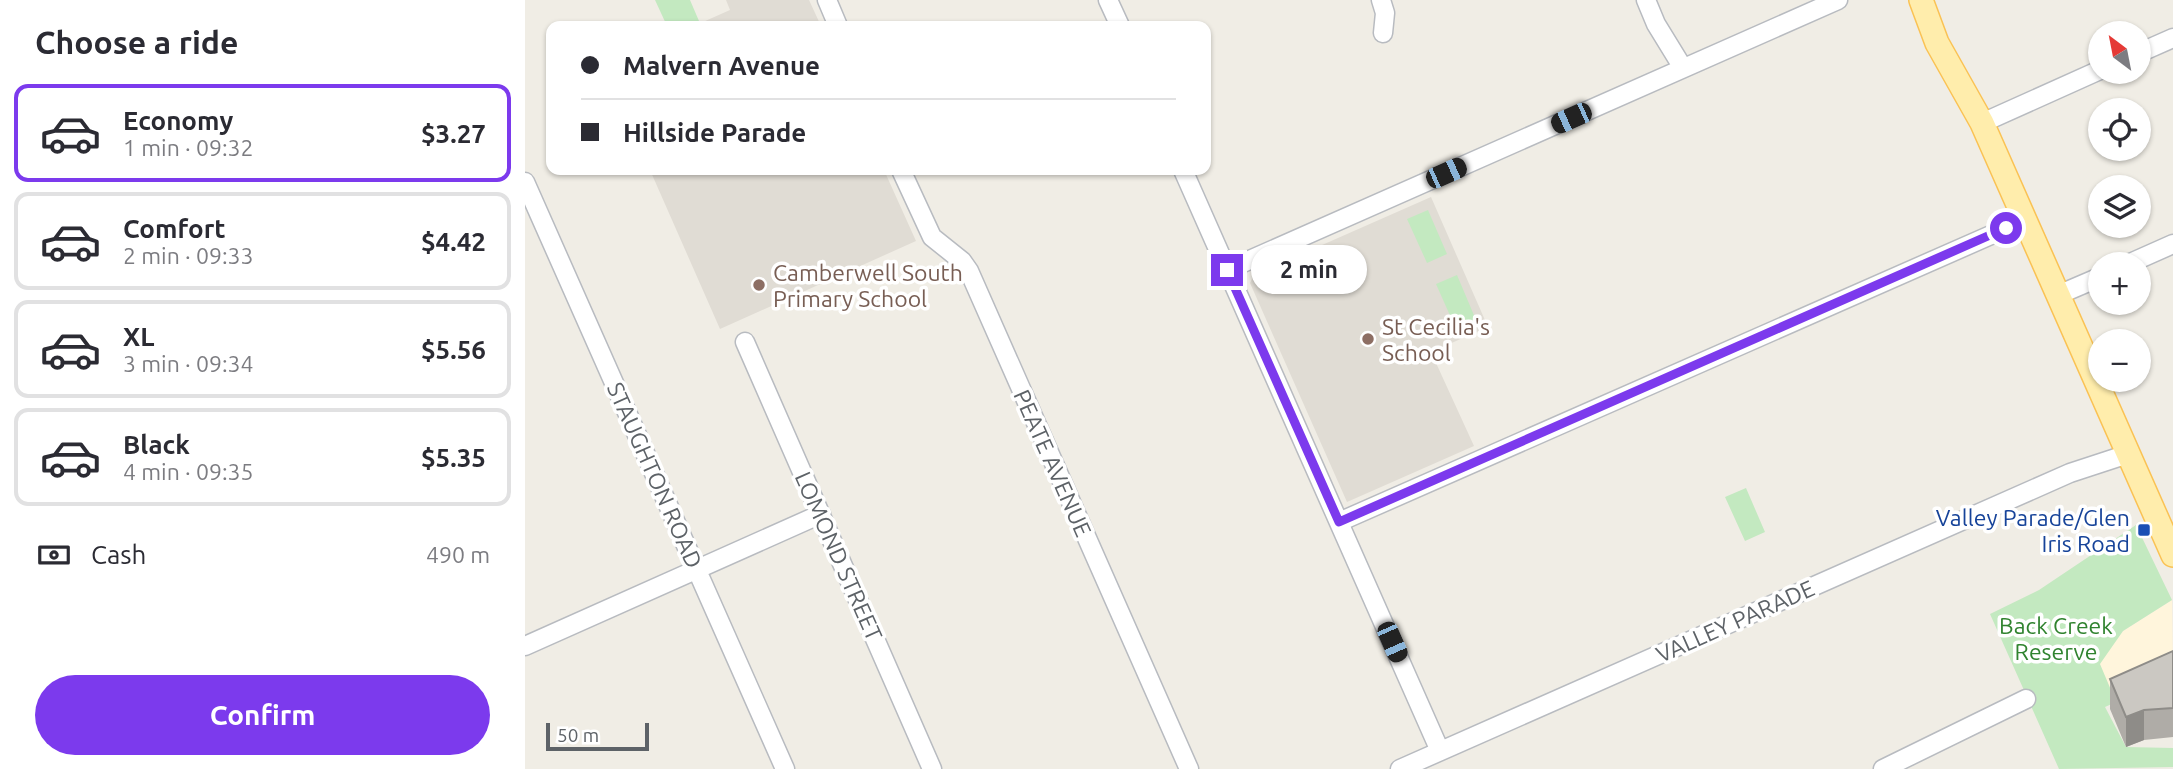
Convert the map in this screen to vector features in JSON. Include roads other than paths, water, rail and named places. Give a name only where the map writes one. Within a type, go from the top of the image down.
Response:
[{"type":"main road","points":[[1925,0],[2173,555]]},
{"type":"street","points":[[827,0],[836,21]]},
{"type":"street","points":[[1108,0],[1118,21]]},
{"type":"street","points":[[1381,0],[1385,13],[1383,33]]},
{"type":"street","points":[[1646,0],[1677,71]]},
{"type":"street","points":[[1227,270],[1838,0]]},
{"type":"street","points":[[2151,48],[2173,38]]},
{"type":"street","points":[[1982,123],[2088,75]]},
{"type":"street","name":"PEATE AVENUE","points":[[903,175],[932,237],[962,261],[969,271],[1189,769]]},
{"type":"street","points":[[1185,175],[1440,751]]},
{"type":"street","name":"STAUGHTON ROAD","points":[[525,182],[785,769]]},
{"type":"street","points":[[1339,522],[2025,220]]},
{"type":"street","points":[[2151,254],[2173,244]]},
{"type":"street","points":[[2058,295],[2088,281]]},
{"type":"street","name":"LOMOND STREET","points":[[745,342],[932,769]]},
{"type":"street","name":"VALLEY PARADE","points":[[1400,769],[2126,448]]},
{"type":"street","points":[[525,646],[821,514]]},
{"type":"street","points":[[1883,769],[2026,699]]},
{"type":"place","name":"Camberwell South Primary School","points":[[759,285]]},
{"type":"place","name":"St Cecilia's School","points":[[1368,339]]},
{"type":"place","name":"Valley Parade/Glen Iris Road","points":[[2144,530]]},
{"type":"park label","name":"Back Creek Reserve","points":[[2056,638]]}]
